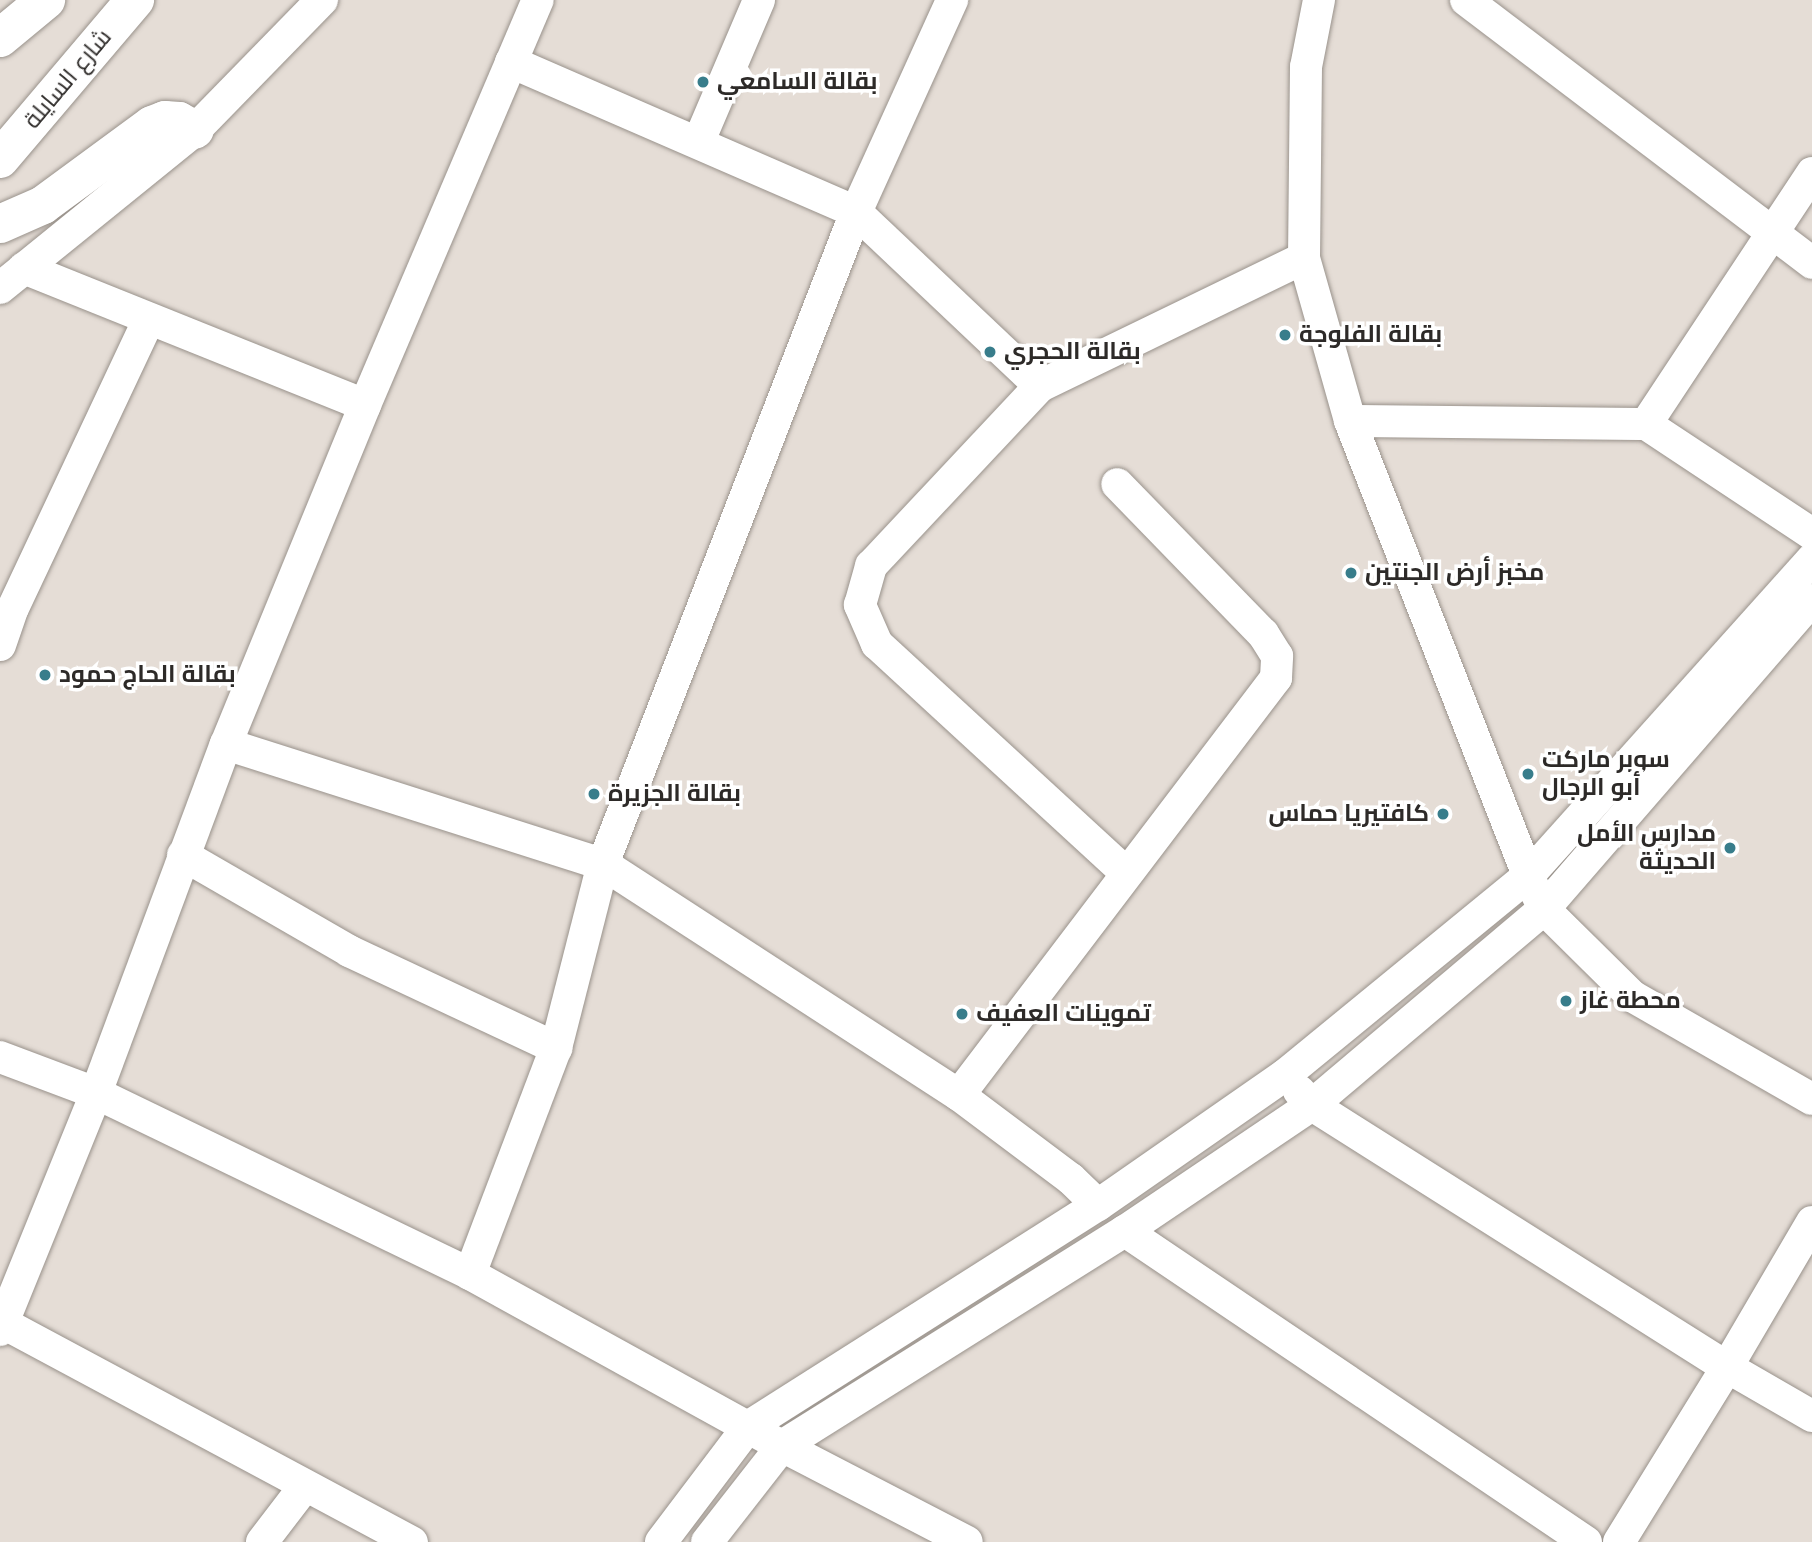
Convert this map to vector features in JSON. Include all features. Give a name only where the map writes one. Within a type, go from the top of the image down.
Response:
[{"type":"main road","points":[[0,38],[46,0]]},
{"type":"main road","name":"شارع السايلة","points":[[0,159],[135,0]]},
{"type":"main road","points":[[0,224],[43,205],[152,125],[165,120],[179,121],[195,130]]},
{"type":"street","points":[[12,278],[195,130],[322,0]]},
{"type":"street","points":[[412,1542],[1,1326],[96,1093],[226,744],[365,405],[538,0]]},
{"type":"street","points":[[699,141],[759,0]]},
{"type":"street","points":[[470,1274],[556,1048],[603,864],[856,212],[952,0]]},
{"type":"street","points":[[1319,0],[1306,67],[1304,258],[1350,421],[1528,876],[1544,909],[1632,996],[1812,1099]]},
{"type":"street","points":[[1466,0],[1812,263]]},
{"type":"street","points":[[511,62],[699,141],[856,212],[1040,386]]},
{"type":"street","points":[[1646,424],[1812,173]]},
{"type":"street","points":[[1125,872],[877,644],[860,605],[871,566],[1040,386],[1304,258]]},
{"type":"street","points":[[12,278],[149,319],[365,405]]},
{"type":"street","points":[[0,645],[7,606],[149,319]]},
{"type":"street","points":[[1350,421],[1646,424],[1812,534]]},
{"type":"street","points":[[959,1095],[1125,872],[1276,678],[1277,656],[1263,634],[1117,484]]},
{"type":"street","points":[[661,1542],[748,1427],[1098,1205],[1285,1075],[1528,876],[1812,559]]},
{"type":"street","points":[[707,1542],[782,1446],[1125,1231],[1312,1105],[1544,909],[1812,600]]},
{"type":"street","points":[[226,744],[603,864],[959,1095],[1071,1179],[1098,1205]]},
{"type":"street","points":[[183,855],[349,951],[556,1048]]},
{"type":"street","points":[[0,1057],[96,1093],[470,1274],[782,1446],[967,1542]]},
{"type":"street","points":[[1285,1075],[1312,1105],[1727,1367],[1812,1416]]},
{"type":"street","points":[[1619,1542],[1727,1367],[1812,1222]]},
{"type":"street","points":[[1125,1231],[1586,1542]]},
{"type":"street","points":[[262,1542],[304,1487]]},
{"type":"place","name":"بقالة السامعي","points":[[703,82]]},
{"type":"place","name":"بقالة الفلوجة","points":[[1285,335]]},
{"type":"place","name":"بقالة الحجري","points":[[990,352]]},
{"type":"place","name":"مخبز أرض الجنتين","points":[[1351,573]]},
{"type":"place","name":"بقالة الحاج حمود","points":[[45,675]]},
{"type":"place","name":"سوبر ماركت أبو الرجال","points":[[1528,774]]},
{"type":"place","name":"بقالة الجزيرة","points":[[594,794]]},
{"type":"place","name":"كافتيريا حماس","points":[[1443,814]]},
{"type":"place","name":"مدارس الأمل الحديثة","points":[[1730,848]]},
{"type":"place","name":"محطة غاز","points":[[1566,1001]]},
{"type":"place","name":"تموينات العفيف","points":[[962,1014]]}]
